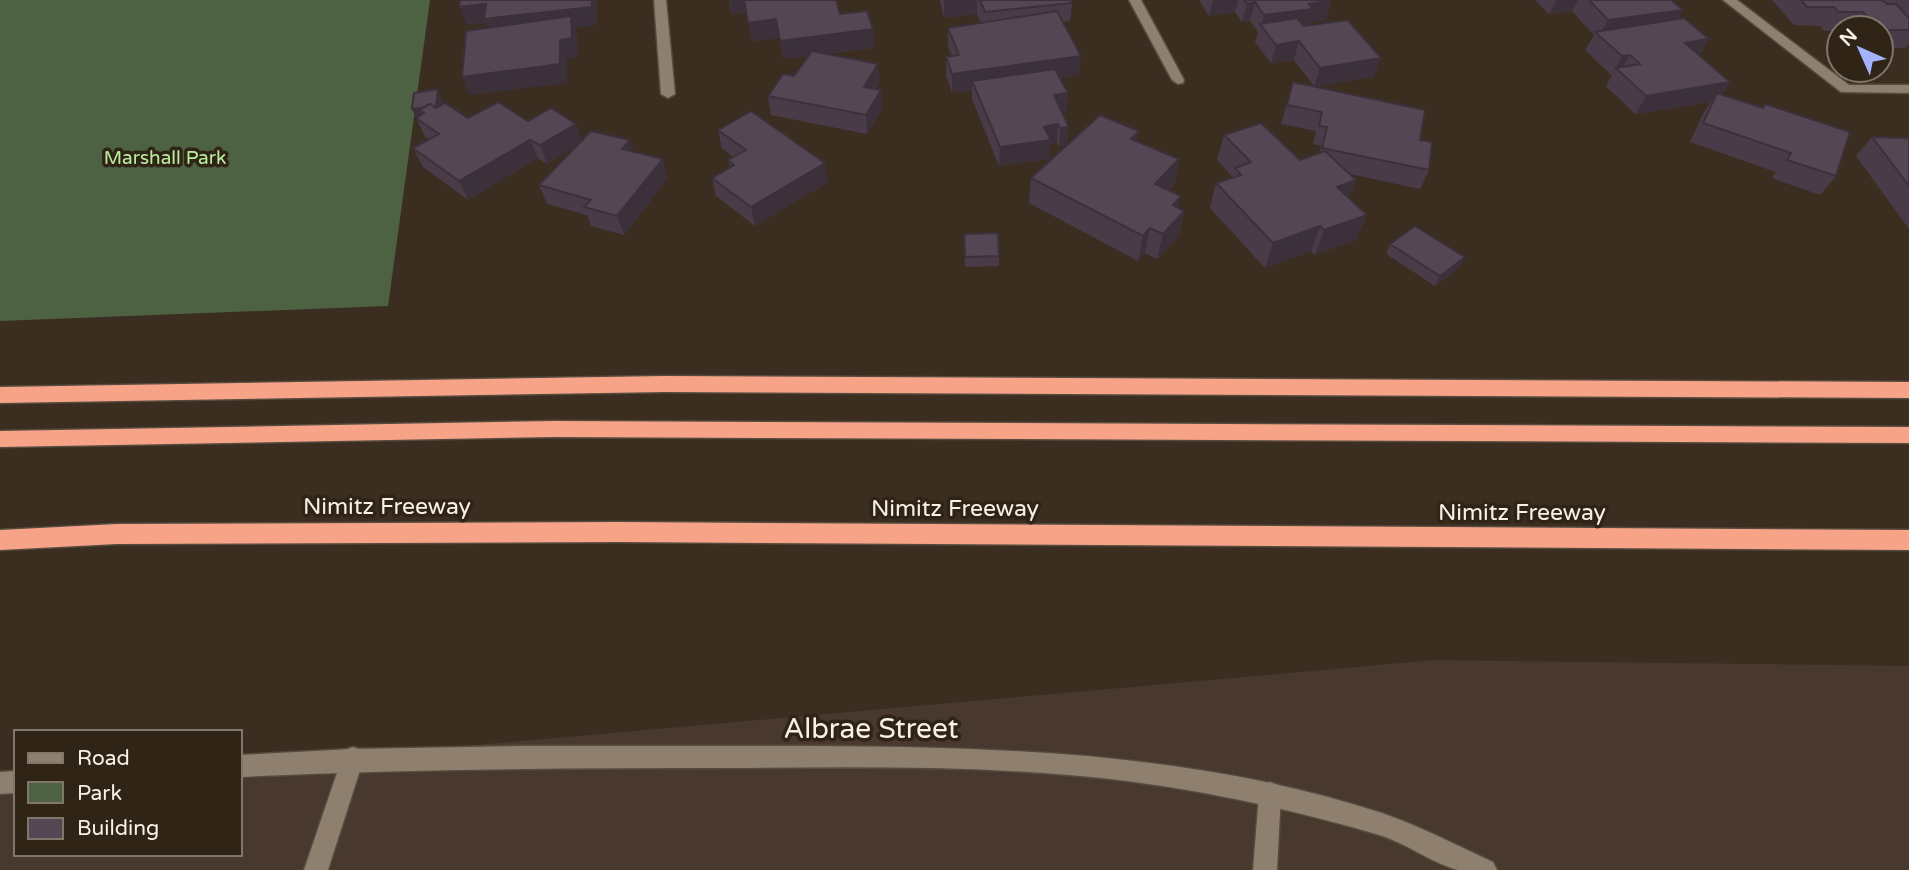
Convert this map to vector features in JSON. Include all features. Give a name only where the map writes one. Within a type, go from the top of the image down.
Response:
[{"type":"highway","points":[[0,395],[665,384],[1909,390]]},
{"type":"highway","points":[[0,439],[554,429],[1909,435]]},
{"type":"highway","name":"Nimitz Freeway","points":[[0,540],[117,534],[634,532],[1909,540]]},
{"type":"street","points":[[660,0],[668,94]]},
{"type":"street","points":[[1135,0],[1178,80]]},
{"type":"street","points":[[1729,0],[1846,89],[1909,89]]},
{"type":"street","name":"Albrae Street","points":[[242,766],[353,758],[931,757],[1042,761],[1270,793],[1383,825],[1485,870]]},
{"type":"street","points":[[316,870],[353,758]]},
{"type":"street","points":[[1265,870],[1270,793]]},
{"type":"shaded area","points":[[1435,660],[1909,666],[1909,870],[0,870],[0,787],[14,786],[14,856],[242,856],[242,766]]},
{"type":"green space","name":"Marshall Park","points":[[0,0],[430,0],[388,306],[0,321]]},
{"type":"building","points":[[460,0],[592,0],[592,7],[484,19],[486,4],[459,7]]},
{"type":"building","points":[[744,0],[836,0],[840,14],[867,11],[873,29],[780,41],[776,19],[748,23]]},
{"type":"building","points":[[980,0],[1071,0],[1072,3],[985,12]]},
{"type":"building","points":[[1244,0],[1331,1],[1309,4],[1313,9],[1264,15],[1255,2],[1247,4]]},
{"type":"building","points":[[1589,0],[1671,0],[1683,10],[1608,20]]},
{"type":"building","points":[[1801,0],[1882,0],[1887,4],[1896,4],[1909,18],[1909,30],[1895,30],[1895,14],[1838,12],[1834,7],[1807,7]]},
{"type":"building","points":[[1057,11],[1081,56],[952,74],[946,57],[959,55],[948,28]]},
{"type":"building","points":[[571,16],[572,38],[560,40],[560,64],[462,77],[466,31]]},
{"type":"building","points":[[1297,18],[1304,26],[1348,20],[1381,58],[1320,68],[1299,41],[1276,45],[1260,24]]},
{"type":"building","points":[[1684,18],[1709,39],[1685,43],[1730,82],[1646,96],[1616,68],[1640,64],[1630,55],[1622,56],[1595,32]]},
{"type":"building","points":[[812,51],[878,64],[864,87],[881,90],[866,115],[768,96],[783,74],[794,76]]},
{"type":"building","points":[[1055,69],[1068,93],[1054,95],[1069,127],[1060,128],[1058,124],[1044,127],[1051,140],[1000,147],[972,81]]},
{"type":"building","points":[[1293,82],[1425,110],[1420,140],[1432,142],[1429,170],[1322,148],[1327,127],[1319,126],[1322,112],[1287,105]]},
{"type":"building","points":[[438,89],[436,106],[430,104],[412,109],[414,93]]},
{"type":"building","points":[[1717,93],[1763,108],[1765,104],[1850,132],[1836,176],[1787,160],[1791,153],[1703,123]]},
{"type":"building","points":[[498,102],[528,121],[551,108],[576,124],[540,145],[530,140],[459,181],[413,148],[439,134],[416,118],[424,113],[419,110],[430,104],[436,108],[445,103],[468,118]]},
{"type":"building","points":[[751,111],[825,163],[751,207],[712,178],[734,165],[728,160],[746,150],[718,130]]},
{"type":"building","points":[[1100,115],[1139,131],[1131,139],[1179,159],[1155,184],[1181,196],[1173,205],[1184,211],[1163,234],[1150,228],[1143,236],[1031,178]]},
{"type":"building","points":[[1261,123],[1300,160],[1325,151],[1356,180],[1337,187],[1367,215],[1324,230],[1320,226],[1273,243],[1216,183],[1241,175],[1235,168],[1251,162],[1224,135]]},
{"type":"building","points":[[591,131],[630,140],[622,149],[663,159],[617,216],[584,207],[591,200],[539,185]]},
{"type":"building","points":[[1872,137],[1909,138],[1909,186]]},
{"type":"building","points":[[1415,226],[1465,257],[1440,276],[1390,244]]},
{"type":"building","points":[[998,233],[999,256],[965,257],[964,234]]}]
